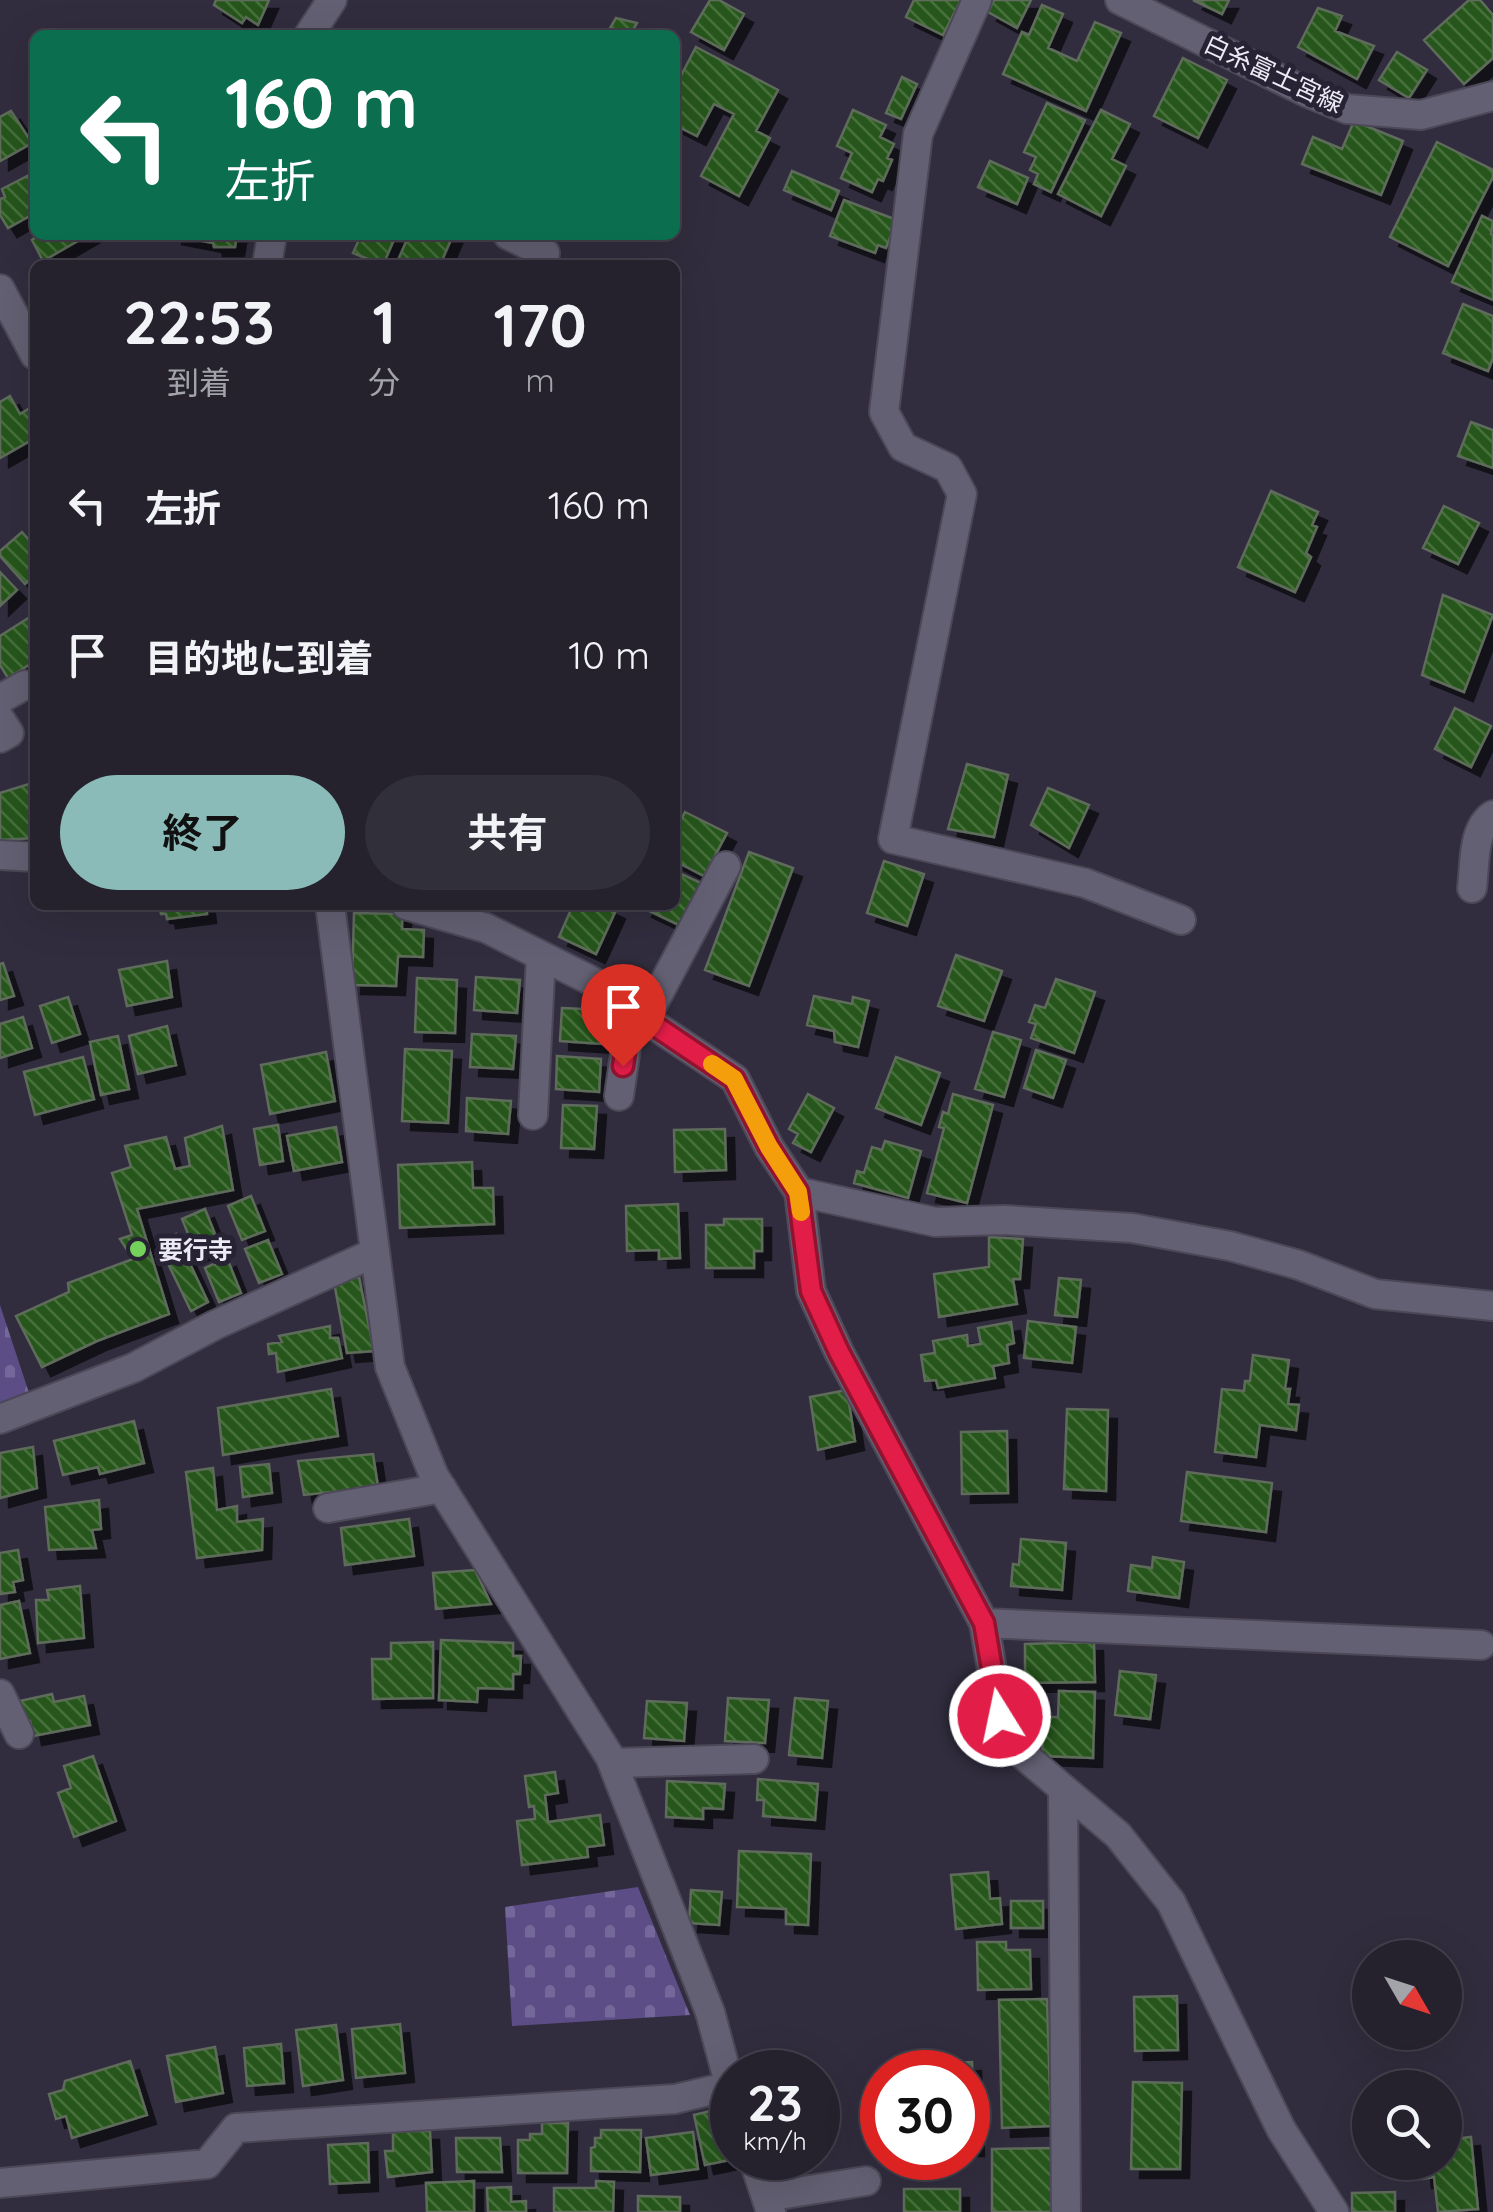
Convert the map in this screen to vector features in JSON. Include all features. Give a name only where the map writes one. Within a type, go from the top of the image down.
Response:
[{"type":"street","points":[[311,30],[332,0]]},
{"type":"street","points":[[977,0],[918,134],[884,412],[903,446],[948,468],[962,494],[893,840],[1086,883],[1181,920]]},
{"type":"street","name":"白糸富士宮線","points":[[1120,0],[1347,109],[1420,115],[1493,96]]},
{"type":"street","points":[[519,240],[545,252]]},
{"type":"street","points":[[0,289],[30,346]]},
{"type":"street","points":[[0,719],[8,732],[0,738]]},
{"type":"street","points":[[1472,888],[1480,829],[1493,814]]},
{"type":"street","points":[[0,854],[30,857]]},
{"type":"street","points":[[619,1096],[638,1013],[726,866]]},
{"type":"street","points":[[331,910],[390,1367],[434,1476],[612,1764],[710,2012],[720,2050]]},
{"type":"street","points":[[445,910],[492,916],[541,956],[620,995],[638,1013],[734,1079],[769,1147],[798,1192],[811,1291],[839,1352],[984,1623],[1000,1716],[1020,1753],[1118,1835],[1171,1902],[1281,2129],[1334,2212]]},
{"type":"street","points":[[533,1115],[541,956]]},
{"type":"street","points":[[798,1192],[935,1222],[1004,1220],[1132,1228],[1230,1246],[1299,1265],[1375,1294],[1493,1306]]},
{"type":"street","points":[[0,1418],[132,1368],[215,1325],[374,1254]]},
{"type":"street","points":[[328,1508],[442,1488]]},
{"type":"street","points":[[984,1623],[1481,1644]]},
{"type":"street","points":[[0,1694],[19,1734]]},
{"type":"street","points":[[612,1764],[754,1758]]},
{"type":"street","points":[[1063,1790],[1066,2212]]},
{"type":"street","points":[[0,2183],[207,2164],[236,2128],[676,2099],[710,2093]]},
{"type":"street","points":[[760,2180],[768,2204],[866,2181]]},
{"type":"green space","points":[[0,1305],[34,1408],[0,1417]]},
{"type":"green space","points":[[638,1887],[690,2015],[512,2026],[505,1907]]},
{"type":"building","points":[[216,0],[269,0],[258,25],[246,17],[242,23],[214,5]]},
{"type":"building","points":[[710,0],[719,0],[744,14],[724,50],[691,32]]},
{"type":"building","points":[[914,0],[961,0],[943,35],[906,17]]},
{"type":"building","points":[[994,0],[1031,0],[1017,28],[988,12]]},
{"type":"building","points":[[1193,0],[1229,0],[1222,14]]},
{"type":"building","points":[[1469,0],[1480,0],[1493,15],[1493,58],[1464,84],[1424,40]]},
{"type":"building","points":[[1042,5],[1063,14],[1048,48],[1077,61],[1095,22],[1121,33],[1086,111],[1003,74],[1022,32],[1029,35]]},
{"type":"building","points":[[1318,8],[1342,16],[1335,31],[1374,46],[1357,79],[1298,47]]},
{"type":"building","points":[[616,18],[637,23],[633,30],[609,30]]},
{"type":"building","points":[[696,47],[778,90],[756,131],[770,138],[739,196],[701,176],[734,114],[714,104],[697,136],[680,128],[680,77]]},
{"type":"building","points":[[1397,52],[1427,70],[1409,98],[1379,80]]},
{"type":"building","points":[[1183,58],[1227,80],[1198,138],[1154,116]]},
{"type":"building","points":[[902,77],[917,84],[901,119],[886,113]]},
{"type":"building","points":[[1047,103],[1085,120],[1051,192],[1034,184],[1038,174],[1030,170],[1036,157],[1024,152]]},
{"type":"building","points":[[853,110],[886,125],[880,137],[894,144],[883,181],[878,179],[872,192],[841,178],[852,153],[837,146]]},
{"type":"building","points":[[1101,110],[1130,124],[1112,159],[1126,166],[1101,216],[1058,194]]},
{"type":"building","points":[[11,111],[30,144],[0,161],[0,117]]},
{"type":"building","points":[[1354,121],[1403,141],[1381,195],[1302,164],[1313,137],[1342,149]]},
{"type":"building","points":[[1437,142],[1493,170],[1448,266],[1390,237]]},
{"type":"building","points":[[990,161],[1028,178],[1017,204],[978,187]]},
{"type":"building","points":[[792,171],[839,191],[831,210],[784,190]]},
{"type":"building","points":[[30,175],[30,216],[8,228],[0,215],[0,199],[5,197],[2,189]]},
{"type":"building","points":[[844,200],[897,220],[886,248],[878,245],[875,253],[830,236]]},
{"type":"building","points":[[1482,216],[1493,221],[1493,300],[1452,282]]},
{"type":"building","points":[[32,240],[79,240],[45,260]]},
{"type":"building","points":[[198,240],[236,240],[235,247],[214,247],[213,243]]},
{"type":"building","points":[[359,240],[394,240],[385,260],[370,260],[353,253]]},
{"type":"building","points":[[407,240],[451,240],[442,260],[399,258]]},
{"type":"building","points":[[1463,304],[1493,316],[1493,358],[1488,371],[1443,353]]},
{"type":"building","points":[[10,396],[20,414],[30,408],[30,441],[0,458],[0,402]]},
{"type":"building","points":[[1471,422],[1493,430],[1493,468],[1458,456]]},
{"type":"building","points":[[1271,491],[1318,512],[1312,525],[1317,527],[1306,553],[1311,557],[1295,592],[1238,567]]},
{"type":"building","points":[[1444,506],[1479,523],[1458,564],[1423,548]]},
{"type":"building","points":[[22,532],[30,541],[30,580],[25,584],[0,556],[0,551]]},
{"type":"building","points":[[0,572],[17,590],[0,606]]},
{"type":"building","points":[[1443,595],[1493,615],[1464,692],[1422,675]]},
{"type":"building","points":[[30,617],[30,664],[8,678],[0,665],[0,636]]},
{"type":"building","points":[[1455,708],[1491,726],[1471,767],[1435,749]]},
{"type":"building","points":[[967,764],[1008,775],[994,837],[948,829]]},
{"type":"building","points":[[29,784],[30,838],[0,840],[0,793]]},
{"type":"building","points":[[1048,788],[1089,805],[1069,848],[1031,825]]},
{"type":"building","points":[[685,812],[727,833],[704,876],[680,864],[680,822]]},
{"type":"building","points":[[749,852],[793,868],[749,986],[705,970]]},
{"type":"building","points":[[884,861],[924,874],[907,926],[867,913]]},
{"type":"building","points":[[680,873],[701,883],[681,926],[647,910],[680,910]]},
{"type":"building","points":[[160,910],[207,910],[207,914],[167,919],[166,914]]},
{"type":"building","points":[[571,910],[616,910],[596,954],[559,937]]},
{"type":"building","points":[[354,913],[402,914],[402,929],[424,930],[423,957],[398,956],[396,986],[352,985]]},
{"type":"building","points":[[956,955],[1002,971],[984,1021],[938,1006]]},
{"type":"building","points":[[167,961],[172,997],[127,1006],[119,970]]},
{"type":"building","points":[[3,963],[14,996],[0,1000],[0,964]]},
{"type":"building","points":[[476,977],[520,980],[517,1013],[474,1010]]},
{"type":"building","points":[[417,978],[457,980],[455,1033],[415,1032]]},
{"type":"building","points":[[1056,979],[1095,992],[1074,1053],[1031,1038],[1036,1024],[1029,1022],[1035,1005],[1045,1008]]},
{"type":"building","points":[[814,996],[852,1004],[853,997],[869,1001],[858,1047],[835,1042],[834,1031],[807,1025]]},
{"type":"building","points":[[68,997],[80,1034],[52,1043],[40,1006]]},
{"type":"building","points":[[562,1008],[605,1010],[603,1044],[560,1041]]},
{"type":"building","points":[[23,1017],[32,1048],[0,1058],[0,1024]]},
{"type":"building","points":[[167,1026],[176,1065],[138,1074],[129,1036]]},
{"type":"building","points":[[993,1032],[1021,1040],[1004,1097],[975,1089]]},
{"type":"building","points":[[472,1034],[516,1036],[513,1069],[470,1067]]},
{"type":"building","points":[[118,1036],[129,1089],[101,1095],[90,1042]]},
{"type":"building","points":[[405,1049],[452,1051],[448,1123],[402,1121]]},
{"type":"building","points":[[1036,1050],[1066,1060],[1053,1098],[1024,1088]]},
{"type":"building","points":[[326,1052],[335,1101],[270,1114],[261,1065]]},
{"type":"building","points":[[557,1056],[601,1059],[599,1092],[556,1089]]},
{"type":"building","points":[[83,1057],[94,1099],[35,1115],[24,1072]]},
{"type":"building","points":[[896,1057],[940,1073],[921,1125],[876,1108]]},
{"type":"building","points":[[808,1094],[834,1108],[811,1152],[793,1143],[798,1134],[789,1129]]},
{"type":"building","points":[[953,1094],[993,1105],[967,1203],[927,1193],[944,1128],[939,1127],[943,1112],[948,1114]]},
{"type":"building","points":[[467,1098],[511,1101],[508,1134],[466,1131]]},
{"type":"building","points":[[563,1105],[597,1106],[594,1149],[561,1148]]},
{"type":"building","points":[[278,1125],[283,1161],[260,1165],[254,1129]]},
{"type":"building","name":"要行寺","points":[[222,1126],[233,1190],[137,1209],[169,1314],[42,1367],[16,1316],[69,1292],[68,1283],[133,1259],[120,1239],[132,1235],[112,1173],[131,1167],[125,1146],[166,1137],[175,1169],[190,1166],[185,1138]]},
{"type":"building","points":[[336,1127],[342,1162],[294,1171],[287,1136]]},
{"type":"building","points":[[725,1129],[726,1170],[675,1172],[674,1130]]},
{"type":"building","points":[[885,1141],[921,1151],[908,1198],[854,1183],[857,1171],[864,1173],[872,1147],[882,1150]]},
{"type":"building","points":[[472,1162],[473,1188],[493,1188],[494,1224],[400,1228],[398,1165]]},
{"type":"building","points":[[251,1196],[265,1231],[242,1240],[228,1206]]},
{"type":"building","points":[[678,1204],[680,1258],[659,1259],[659,1250],[627,1251],[626,1206]]},
{"type":"building","points":[[205,1209],[219,1244],[196,1253],[182,1219]]},
{"type":"building","points":[[724,1219],[762,1219],[762,1251],[754,1251],[754,1268],[706,1268],[706,1225],[724,1225]]},
{"type":"building","points":[[176,1234],[208,1302],[191,1311],[158,1243]]},
{"type":"building","points":[[989,1237],[1023,1239],[1020,1279],[1013,1279],[1017,1304],[939,1317],[934,1274],[989,1267]]},
{"type":"building","points":[[268,1240],[282,1274],[259,1283],[245,1249]]},
{"type":"building","points":[[227,1258],[241,1293],[219,1302],[205,1268]]},
{"type":"building","points":[[359,1277],[374,1351],[347,1353],[334,1282]]},
{"type":"building","points":[[1059,1278],[1081,1280],[1077,1317],[1055,1315]]},
{"type":"building","points":[[1028,1321],[1076,1327],[1072,1363],[1024,1358]]},
{"type":"building","points":[[1011,1322],[1014,1343],[1007,1345],[1009,1363],[993,1366],[995,1378],[938,1388],[936,1380],[925,1381],[921,1355],[935,1353],[933,1341],[967,1335],[968,1346],[981,1344],[978,1328]]},
{"type":"building","points":[[330,1326],[330,1338],[338,1338],[342,1358],[278,1372],[276,1353],[269,1354],[268,1344],[282,1342],[279,1336]]},
{"type":"building","points":[[1253,1355],[1289,1360],[1285,1389],[1290,1389],[1288,1404],[1299,1405],[1296,1430],[1260,1425],[1256,1457],[1215,1452],[1222,1389],[1244,1391],[1245,1381],[1250,1381]]},
{"type":"building","points":[[331,1389],[338,1436],[223,1455],[218,1408]]},
{"type":"building","points":[[847,1390],[855,1441],[818,1450],[810,1397]]},
{"type":"building","points":[[1067,1409],[1108,1410],[1106,1491],[1064,1489]]},
{"type":"building","points":[[134,1421],[144,1463],[100,1474],[98,1467],[63,1475],[54,1441]]},
{"type":"building","points":[[1007,1431],[1008,1493],[962,1494],[961,1432]]},
{"type":"building","points":[[33,1447],[37,1488],[0,1498],[0,1453]]},
{"type":"building","points":[[373,1454],[378,1487],[304,1495],[298,1461]]},
{"type":"building","points":[[269,1464],[272,1493],[243,1497],[240,1467]]},
{"type":"building","points":[[213,1468],[217,1510],[237,1506],[237,1522],[263,1519],[262,1550],[197,1558],[186,1472]]},
{"type":"building","points":[[1187,1472],[1272,1483],[1266,1532],[1181,1521]]},
{"type":"building","points":[[99,1500],[101,1529],[92,1530],[96,1548],[49,1550],[45,1507]]},
{"type":"building","points":[[409,1519],[414,1556],[345,1565],[341,1528]]},
{"type":"building","points":[[1021,1539],[1066,1543],[1062,1590],[1011,1586],[1013,1564],[1019,1565]]},
{"type":"building","points":[[18,1550],[23,1580],[13,1582],[15,1592],[0,1594],[0,1553]]},
{"type":"building","points":[[1153,1557],[1184,1562],[1179,1598],[1128,1591],[1131,1565],[1152,1568]]},
{"type":"building","points":[[475,1570],[491,1604],[436,1609],[433,1573]]},
{"type":"building","points":[[80,1586],[84,1638],[38,1643],[36,1600],[49,1600],[47,1590]]},
{"type":"building","points":[[19,1601],[30,1653],[0,1659],[0,1605]]},
{"type":"building","points":[[441,1640],[513,1643],[513,1656],[521,1656],[520,1674],[513,1674],[513,1689],[478,1688],[477,1702],[439,1700]]},
{"type":"building","points":[[433,1642],[433,1698],[373,1699],[372,1659],[391,1659],[391,1643]]},
{"type":"building","points":[[1094,1642],[1095,1682],[1025,1683],[1025,1644]]},
{"type":"building","points":[[1120,1671],[1156,1675],[1150,1719],[1115,1715]]},
{"type":"building","points":[[1059,1691],[1095,1692],[1093,1758],[1042,1756],[1043,1736],[1033,1735],[1034,1717],[1058,1717]]},
{"type":"building","points":[[52,1694],[54,1702],[84,1696],[90,1725],[33,1736],[30,1721],[24,1722],[20,1701]]},
{"type":"building","points":[[728,1698],[769,1700],[765,1743],[725,1741]]},
{"type":"building","points":[[795,1698],[828,1701],[822,1758],[789,1755]]},
{"type":"building","points":[[647,1701],[687,1703],[684,1741],[644,1738]]},
{"type":"building","points":[[93,1756],[116,1821],[74,1837],[58,1793],[71,1788],[64,1766]]},
{"type":"building","points":[[555,1772],[558,1793],[545,1795],[548,1822],[600,1815],[604,1845],[587,1847],[588,1857],[522,1865],[517,1821],[535,1819],[534,1806],[529,1807],[525,1776]]},
{"type":"building","points":[[758,1779],[818,1784],[815,1820],[763,1816],[764,1800],[757,1800]]},
{"type":"building","points":[[667,1781],[725,1784],[723,1809],[703,1808],[703,1819],[666,1817]]},
{"type":"building","points":[[739,1851],[811,1854],[808,1925],[786,1924],[786,1909],[737,1907]]},
{"type":"building","points":[[988,1872],[990,1899],[1000,1898],[1002,1924],[956,1929],[951,1875]]},
{"type":"building","points":[[691,1890],[722,1892],[719,1925],[689,1923]]},
{"type":"building","points":[[1011,1901],[1043,1901],[1043,1928],[1011,1928]]},
{"type":"building","points":[[977,1942],[1006,1942],[1006,1950],[1030,1950],[1031,1989],[978,1990]]},
{"type":"building","points":[[1177,1996],[1178,2050],[1135,2051],[1134,1997]]},
{"type":"building","points":[[1047,1999],[1051,2126],[1002,2128],[999,2000]]},
{"type":"building","points":[[400,2024],[405,2073],[356,2078],[352,2029]]},
{"type":"building","points":[[336,2025],[343,2080],[303,2086],[296,2030]]},
{"type":"building","points":[[281,2044],[284,2083],[247,2086],[244,2048]]},
{"type":"building","points":[[215,2047],[223,2093],[176,2102],[167,2056]]},
{"type":"building","points":[[130,2061],[147,2115],[72,2138],[66,2116],[56,2119],[49,2094],[63,2090],[65,2081]]},
{"type":"building","points":[[1133,2082],[1182,2083],[1180,2169],[1131,2169]]},
{"type":"building","points":[[710,2111],[710,2164],[705,2165],[694,2115]]},
{"type":"building","points":[[542,2123],[568,2123],[567,2173],[518,2173],[518,2140],[542,2134]]},
{"type":"building","points":[[601,2130],[641,2130],[640,2172],[591,2171],[591,2148],[595,2147],[595,2138],[601,2138]]},
{"type":"building","points":[[393,2131],[430,2131],[432,2172],[388,2177],[385,2151],[393,2151]]},
{"type":"building","points":[[693,2132],[698,2169],[651,2175],[646,2138]]},
{"type":"building","points":[[1471,2137],[1478,2209],[1438,2212],[1434,2180],[1462,2180],[1462,2138]]},
{"type":"building","points":[[456,2138],[500,2138],[502,2172],[457,2172]]},
{"type":"building","points":[[368,2143],[369,2182],[330,2184],[328,2145]]},
{"type":"building","points":[[1054,2148],[1052,2212],[992,2212],[992,2149]]},
{"type":"building","points":[[474,2181],[474,2212],[427,2212],[426,2183]]},
{"type":"building","points":[[596,2181],[614,2182],[613,2212],[554,2212],[554,2188],[596,2188]]},
{"type":"building","points":[[511,2187],[511,2202],[526,2201],[526,2212],[488,2212],[487,2188]]},
{"type":"building","points":[[904,2189],[960,2189],[960,2212],[904,2212]]},
{"type":"building","points":[[1395,2192],[1395,2212],[1352,2212],[1352,2193]]},
{"type":"building","points":[[638,2196],[680,2197],[680,2212],[638,2212]]},
{"type":"slow traffic","points":[[712,1064],[734,1079],[769,1147],[798,1192],[801,1212]]},
{"type":"place","name":"要行寺","points":[[138,1249]]},
{"type":"route","points":[[623,1066],[632,1006],[645,1019],[734,1079],[769,1147],[798,1192],[811,1291],[839,1352],[984,1623],[1000,1716]]}]
